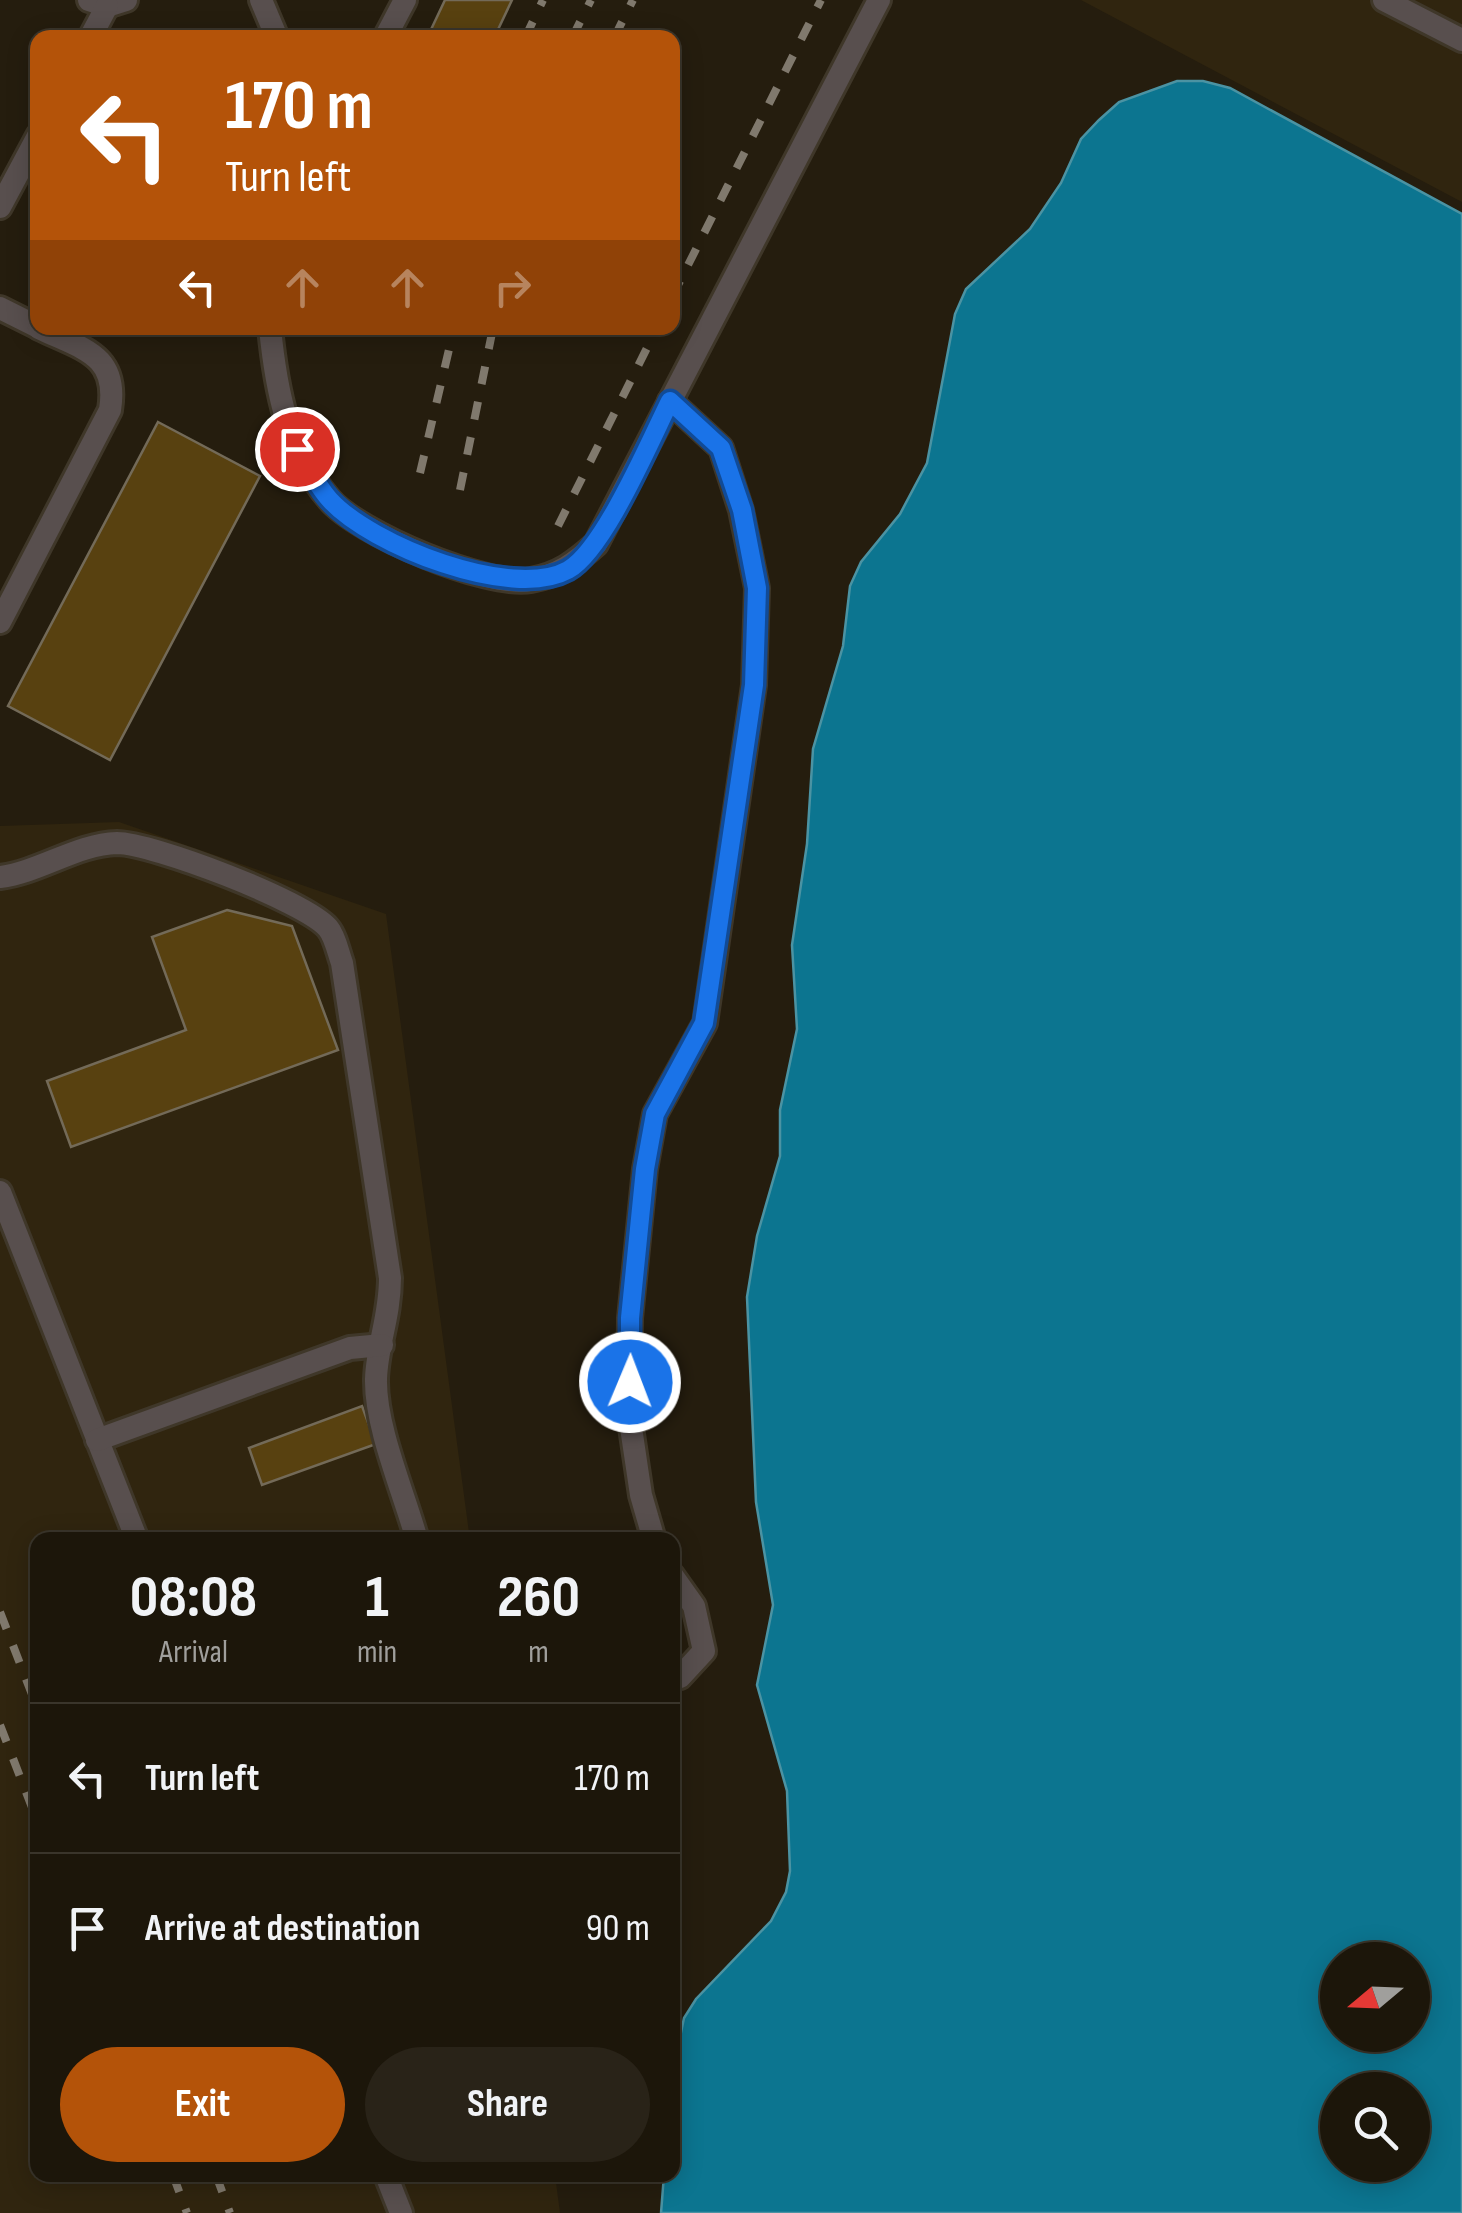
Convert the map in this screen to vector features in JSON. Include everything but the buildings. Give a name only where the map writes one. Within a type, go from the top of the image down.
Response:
[{"type":"lane","points":[[261,0],[274,30]]},
{"type":"lane","points":[[389,30],[406,0]]},
{"type":"lane","points":[[271,335],[276,388],[292,434],[330,500],[375,536],[484,574],[527,581],[568,570],[596,544],[879,0]]},
{"type":"lane","points":[[1384,0],[1462,40]]},
{"type":"lane","points":[[94,30],[107,2]]},
{"type":"lane","points":[[0,207],[30,151]]},
{"type":"lane","points":[[0,308],[30,323]]},
{"type":"lane","points":[[0,622],[110,410],[114,382],[100,358],[54,335]]},
{"type":"lane","points":[[652,1532],[630,1414],[630,1318],[645,1169],[655,1114],[704,1023],[754,685],[757,588],[742,510],[721,448],[670,401]]},
{"type":"lane","points":[[0,877],[50,865],[95,846],[148,847],[300,906],[329,929],[342,963],[390,1278],[390,1314],[376,1379],[380,1412],[415,1532]]},
{"type":"lane","points":[[0,1192],[134,1532]]},
{"type":"lane","points":[[98,1440],[350,1348],[382,1346]]},
{"type":"lane","points":[[680,1586],[694,1606],[704,1652],[680,1677]]},
{"type":"lane","points":[[389,2182],[401,2213]]},
{"type":"shaded area","points":[[1081,0],[1462,0],[1462,202]]},
{"type":"shaded area","points":[[119,822],[386,914],[469,1532],[30,1532],[30,2182],[556,2182],[560,2213],[0,2213],[0,826]]},
{"type":"water","points":[[1177,81],[1203,81],[1230,88],[1462,214],[1462,2213],[661,2213],[663,2182],[680,2182],[680,2037],[684,2018],[696,1999],[771,1921],[786,1892],[790,1871],[787,1791],[757,1685],[773,1605],[756,1502],[747,1297],[757,1236],[780,1156],[780,1110],[797,1029],[792,945],[807,844],[813,749],[843,646],[850,586],[861,562],[900,514],[927,463],[955,314],[966,289],[1030,229],[1061,183],[1081,139],[1119,102]]},
{"type":"railway","points":[[529,30],[543,0]]},
{"type":"railway","points":[[576,30],[591,0]]},
{"type":"railway","points":[[618,30],[633,0]]},
{"type":"railway","points":[[680,281],[821,0]]},
{"type":"railway","points":[[420,473],[452,335]]},
{"type":"railway","points":[[460,490],[492,335]]},
{"type":"railway","points":[[558,526],[654,335]]},
{"type":"railway","points":[[0,1612],[30,1689]]},
{"type":"railway","points":[[0,1725],[30,1802]]},
{"type":"railway","points":[[176,2182],[187,2213]]},
{"type":"railway","points":[[219,2182],[230,2213]]},
{"type":"route","points":[[297,449],[330,500],[375,536],[484,574],[527,581],[568,570],[596,544],[670,401],[721,448],[742,510],[757,588],[754,685],[704,1023],[655,1114],[645,1169],[630,1318],[630,1382]]}]
